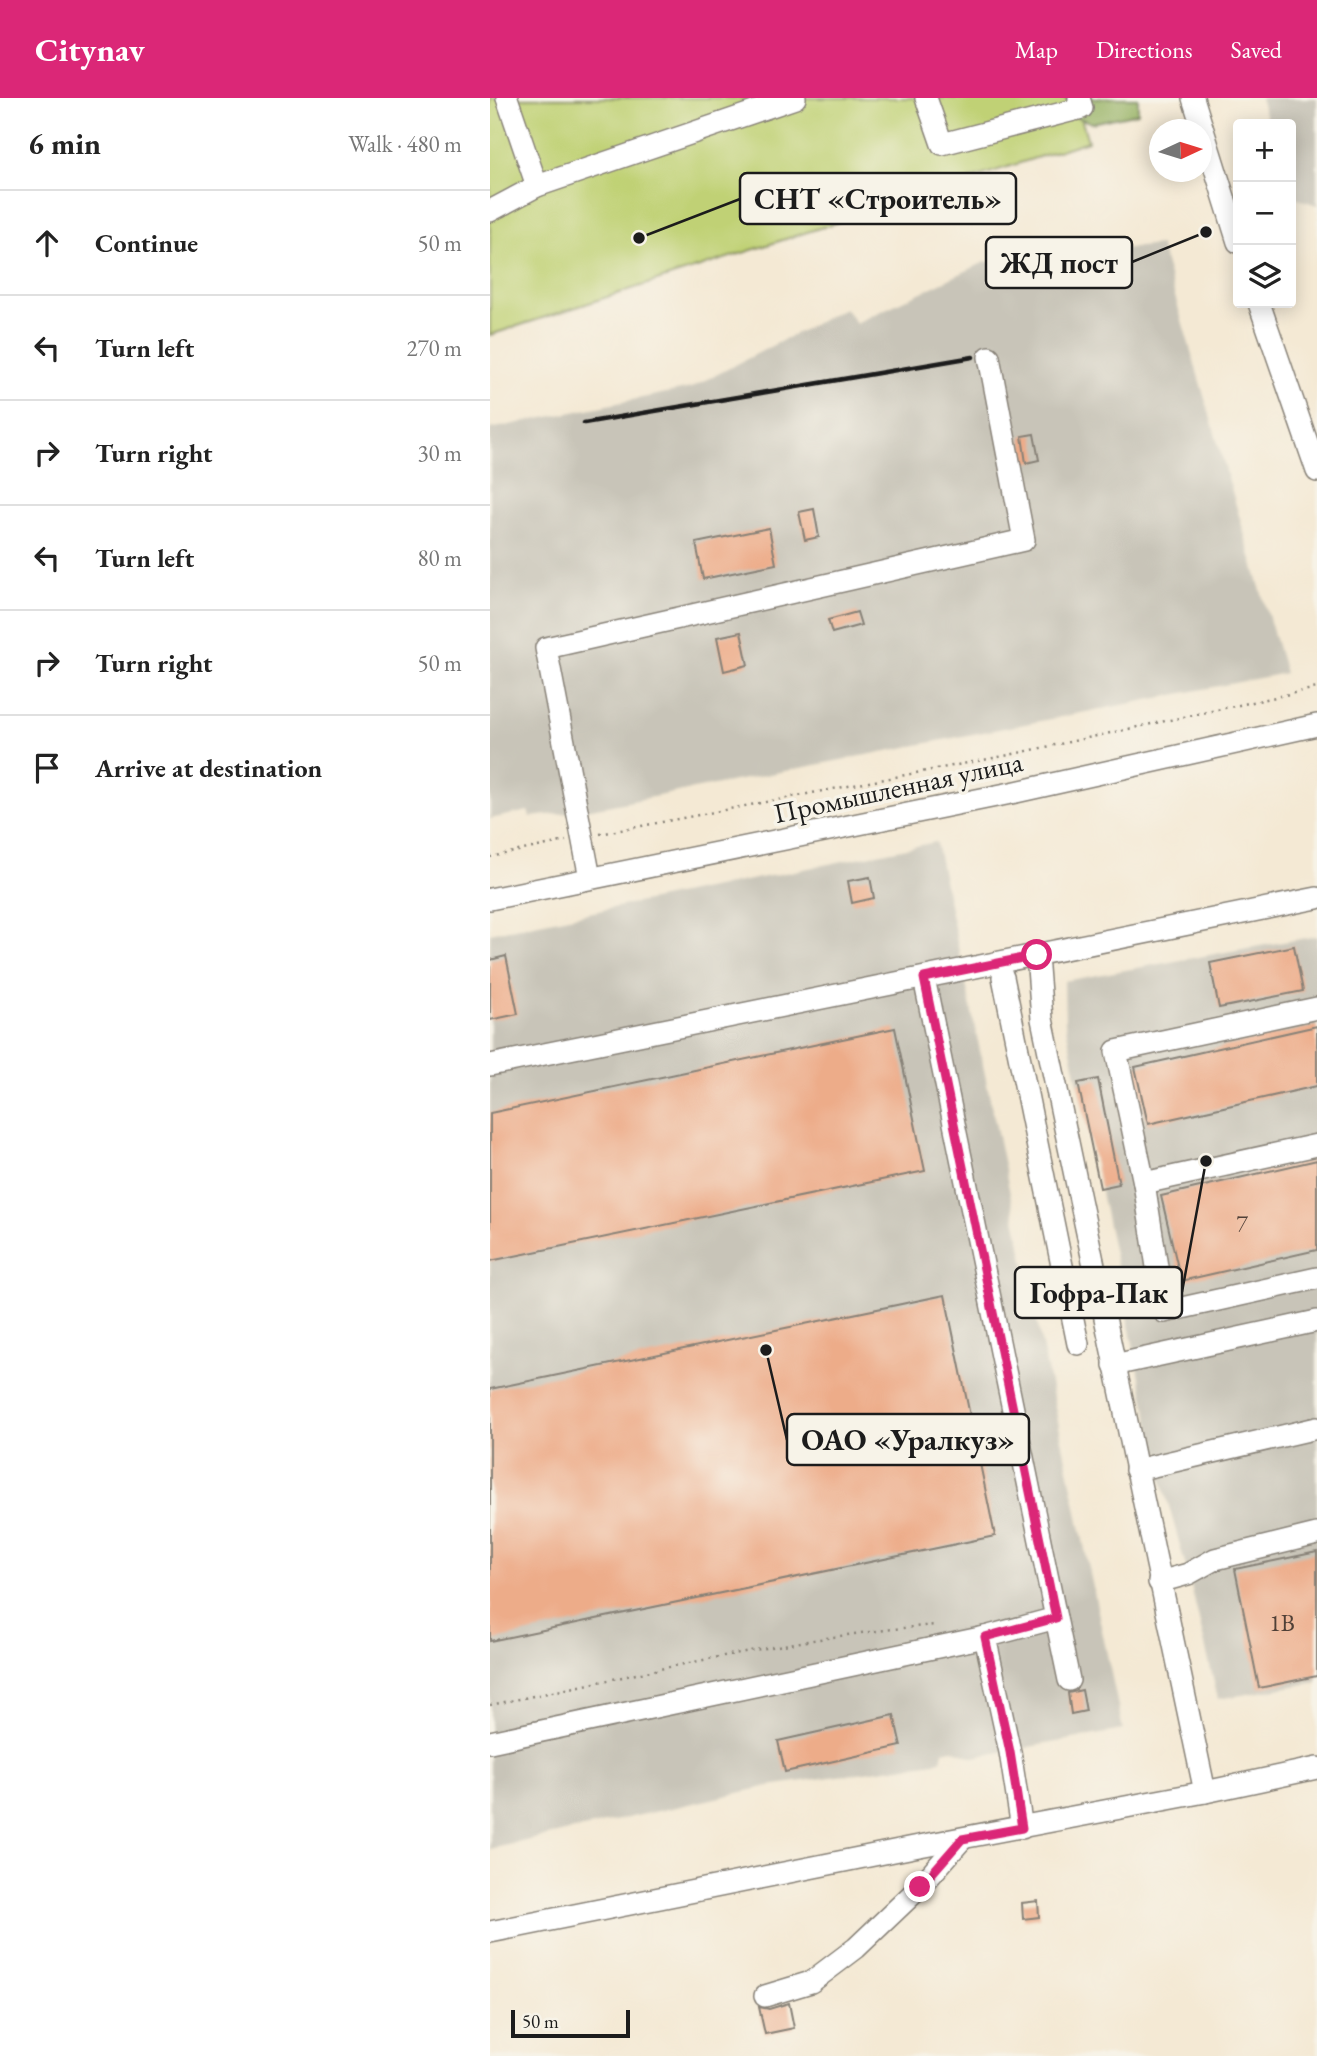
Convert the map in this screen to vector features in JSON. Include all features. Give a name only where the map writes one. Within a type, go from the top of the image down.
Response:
[{"type":"street","points":[[507,98],[537,186]]},
{"type":"street","points":[[490,211],[537,186],[795,98]]},
{"type":"street","points":[[926,98],[942,144],[1082,108],[1079,98]]},
{"type":"street","points":[[1193,98],[1233,226]]},
{"type":"street","points":[[1261,308],[1317,471]]},
{"type":"street","points":[[590,878],[546,648],[1024,540],[989,356]]},
{"type":"street","name":"Промышленная улица","points":[[490,899],[1016,792],[1317,725]]},
{"type":"street","points":[[490,1065],[1317,898]]},
{"type":"street","points":[[1037,955],[1042,1019],[1205,1792]]},
{"type":"street","points":[[924,978],[1069,1680]]},
{"type":"street","points":[[1003,978],[1078,1344]]},
{"type":"street","points":[[1317,1008],[1116,1051],[1144,1183],[1164,1312],[1317,1278]]},
{"type":"street","points":[[1144,1183],[1317,1145]]},
{"type":"street","points":[[1051,1210],[1080,1204]]},
{"type":"street","points":[[1114,1365],[1317,1321]]},
{"type":"street","points":[[1136,1470],[1317,1428]]},
{"type":"street","points":[[1159,1582],[1188,1574],[1216,1559],[1317,1534]]},
{"type":"street","points":[[490,1742],[985,1637],[1056,1618]]},
{"type":"street","points":[[985,1637],[1010,1752],[1022,1828]]},
{"type":"street","points":[[490,1932],[1317,1768]]},
{"type":"street","points":[[765,1996],[811,1983],[856,1948],[920,1887],[962,1839]]},
{"type":"path","points":[[490,857],[995,758],[1317,688]]},
{"type":"path","points":[[490,1705],[799,1643],[881,1629],[936,1625]]},
{"type":"shaded area","points":[[1260,98],[1317,98],[1317,205],[1296,198],[1296,119],[1266,119]]},
{"type":"shaded area","points":[[1160,245],[1285,673],[576,812],[530,817],[528,811],[490,819],[490,429],[691,388],[845,308],[856,323],[985,262]]},
{"type":"shaded area","points":[[936,842],[1123,1730],[973,1757],[952,1749],[943,1751],[941,1761],[769,1786],[490,1849],[490,933]]},
{"type":"shaded area","points":[[1317,936],[1317,1682],[1218,1699],[1162,1481],[1065,1022],[1064,981]]},
{"type":"green space","points":[[490,98],[1075,98],[1088,141],[490,335]]},
{"type":"green space","points":[[1066,98],[1138,98],[1138,113],[1092,123],[1071,115]]},
{"type":"building","points":[[1034,434],[1039,460],[1026,463],[1022,436]]},
{"type":"building","points":[[814,509],[819,537],[805,540],[799,512]]},
{"type":"building","points":[[769,528],[776,564],[703,579],[696,543]]},
{"type":"building","points":[[857,612],[861,625],[832,633],[828,620]]},
{"type":"building","points":[[741,632],[748,665],[724,671],[717,637]]},
{"type":"building","points":[[870,877],[874,898],[852,903],[848,881]]},
{"type":"building","points":[[1294,946],[1303,991],[1219,1008],[1210,963]]},
{"type":"building","points":[[506,956],[518,1014],[490,1020],[490,960]]},
{"type":"building","points":[[1317,1026],[1317,1086],[1148,1124],[1135,1067]]},
{"type":"building","points":[[895,1028],[925,1171],[490,1261],[490,1113]]},
{"type":"building","points":[[1098,1079],[1119,1184],[1100,1188],[1078,1083]]},
{"type":"building","points":[[1317,1160],[1317,1250],[1181,1281],[1161,1196]]},
{"type":"building","points":[[945,1295],[995,1536],[490,1641],[490,1389]]},
{"type":"building","points":[[1317,1552],[1317,1676],[1259,1688],[1235,1569]]},
{"type":"building","points":[[1082,1690],[1086,1711],[1071,1714],[1068,1693]]},
{"type":"building","points":[[894,1715],[901,1746],[785,1772],[778,1741]]},
{"type":"building","points":[[1038,1901],[1039,1917],[1023,1919],[1022,1903]]},
{"type":"building","points":[[789,2003],[794,2028],[765,2034],[759,2007],[769,2009]]},
{"type":"railway","points":[[584,423],[973,357]]},
{"type":"place","name":"ЖД пост","points":[[1206,232]]},
{"type":"place","name":"СНТ «Строитель»","points":[[639,238]]},
{"type":"place","name":"Гофра-Пак","points":[[1206,1161]]},
{"type":"place","name":"ОАО «Уралкуз»","points":[[766,1350]]},
{"type":"route","points":[[920,1887],[962,1839],[1022,1828],[1010,1752],[985,1637],[1056,1618],[924,978],[1037,955]]}]
